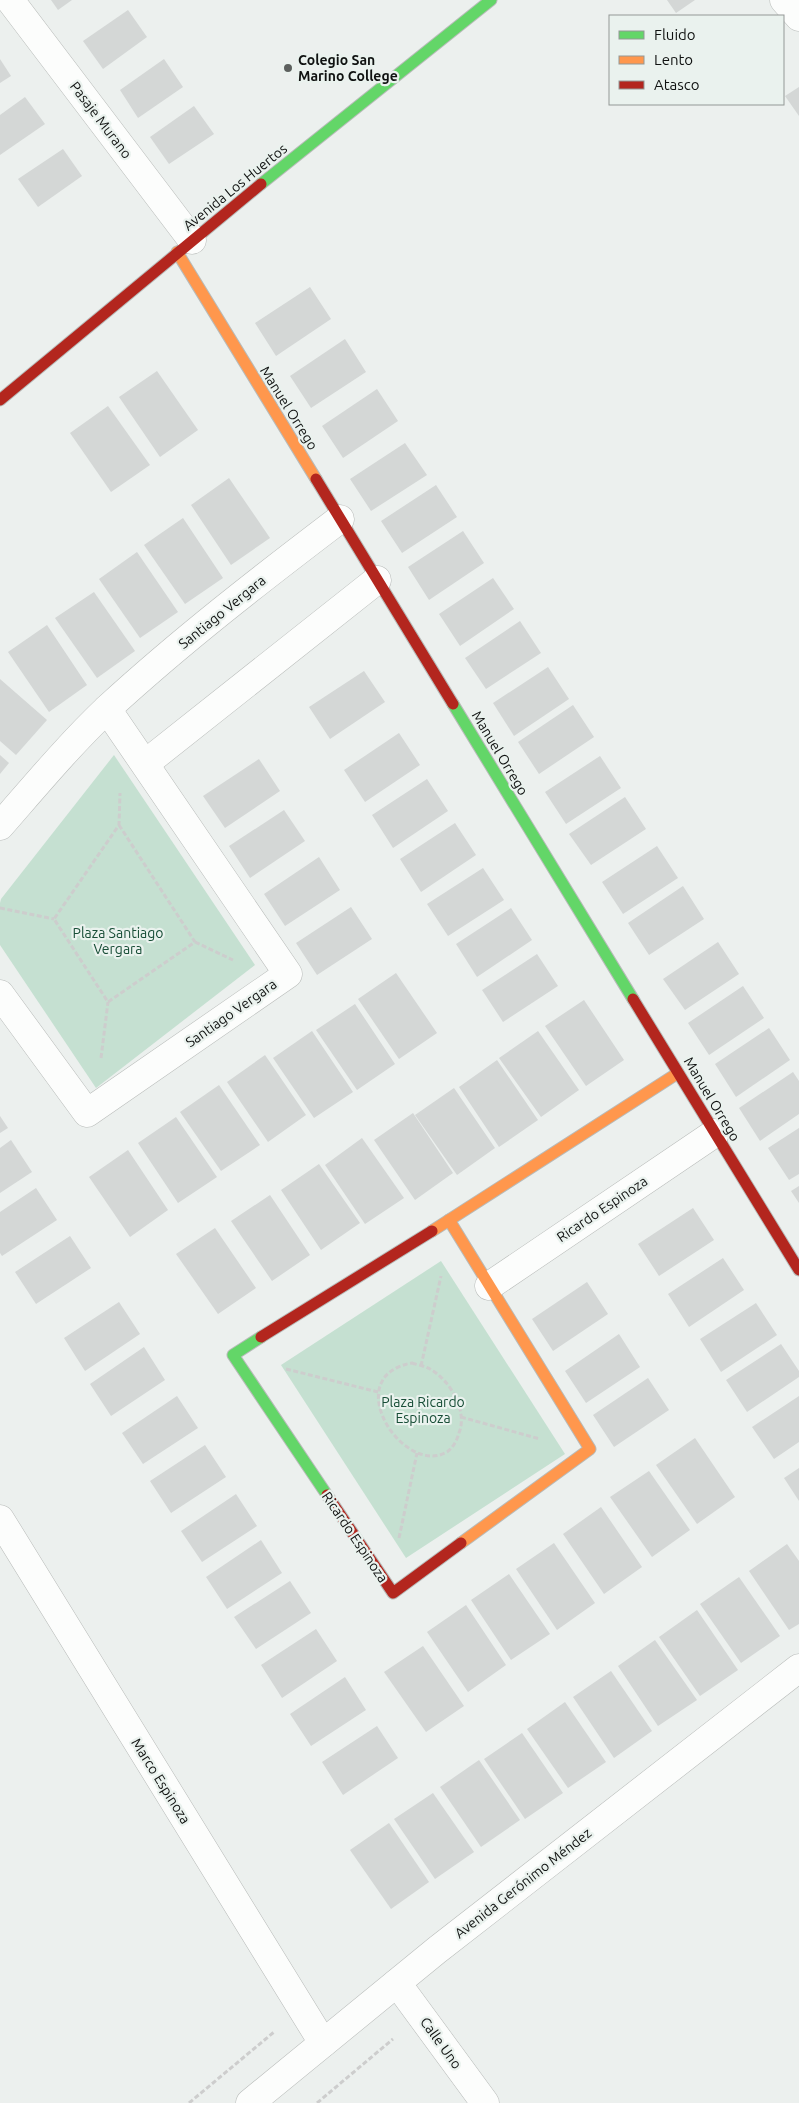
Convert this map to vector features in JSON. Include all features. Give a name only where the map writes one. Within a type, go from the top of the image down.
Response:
[{"type":"street","name":"Pasaje Murano","points":[[10,0],[184,246]]},
{"type":"street","name":"Avenida Los Huertos","points":[[0,400],[184,246],[491,0]]},
{"type":"street","points":[[784,0],[799,17]]},
{"type":"street","name":"Manuel Orrego","points":[[184,246],[340,519],[799,1270]]},
{"type":"street","name":"Santiago Vergara","points":[[0,826],[58,759],[107,709],[205,625],[340,519]]},
{"type":"street","points":[[146,763],[377,580]]},
{"type":"street","name":"Santiago Vergara","points":[[94,1108],[288,974],[146,763],[107,709]]},
{"type":"street","points":[[0,994],[87,1113],[94,1108]]},
{"type":"street","points":[[233,1355],[451,1223],[678,1073]]},
{"type":"street","name":"Ricardo Espinoza","points":[[489,1286],[715,1133]]},
{"type":"street","points":[[451,1223],[590,1449],[586,1452]]},
{"type":"street","name":"Ricardo Espinoza","points":[[233,1355],[393,1593],[586,1452]]},
{"type":"street","name":"Marco Espinoza","points":[[0,1519],[323,2043]]},
{"type":"street","name":"Avenida Gerónimo Méndez","points":[[250,2103],[397,1983],[799,1668]]},
{"type":"street","name":"Calle Uno","points":[[397,1983],[485,2103]]},
{"type":"path","points":[[54,919],[119,825],[195,942],[108,1002]]},
{"type":"path","points":[[0,908],[54,919],[108,1002],[94,1108]]},
{"type":"path","points":[[421,1366],[451,1223]]},
{"type":"path","points":[[233,1355],[378,1392]]},
{"type":"path","points":[[412,1363],[430,1369],[446,1383],[458,1402],[463,1425],[448,1452],[434,1456],[416,1452],[402,1443],[389,1429],[380,1411],[378,1392],[385,1375],[398,1365],[412,1363]]},
{"type":"path","points":[[461,1417],[586,1452]]},
{"type":"path","points":[[389,1588],[416,1452]]},
{"type":"green space","name":"Plaza Santiago Vergara","points":[[114,755],[255,965],[96,1088],[0,945],[0,903],[1,899]]},
{"type":"green space","name":"Plaza Ricardo Espinoza","points":[[441,1261],[565,1454],[406,1558],[281,1365]]},
{"type":"building","points":[[51,0],[72,0],[58,10]]},
{"type":"building","points":[[667,0],[695,0],[676,13]]},
{"type":"building","points":[[128,10],[147,37],[103,69],[83,41]]},
{"type":"building","points":[[0,59],[11,76],[0,83]]},
{"type":"building","points":[[164,59],[183,87],[138,118],[120,90]]},
{"type":"building","points":[[799,87],[799,116],[785,96]]},
{"type":"building","points":[[25,97],[45,124],[0,155],[0,115]]},
{"type":"building","points":[[194,106],[214,134],[169,164],[150,137]]},
{"type":"building","points":[[63,149],[82,176],[38,207],[18,179]]},
{"type":"building","points":[[310,287],[331,319],[276,356],[255,323]]},
{"type":"building","points":[[345,339],[366,372],[311,408],[290,376]]},
{"type":"building","points":[[157,371],[198,430],[160,457],[119,397]]},
{"type":"building","points":[[377,389],[398,421],[343,458],[322,426]]},
{"type":"building","points":[[108,406],[150,465],[111,492],[70,433]]},
{"type":"building","points":[[405,443],[427,475],[371,511],[350,479]]},
{"type":"building","points":[[229,478],[270,538],[231,565],[191,505]]},
{"type":"building","points":[[436,485],[457,517],[402,553],[381,521]]},
{"type":"building","points":[[183,518],[223,578],[185,604],[144,545]]},
{"type":"building","points":[[463,531],[484,563],[429,600],[408,567]]},
{"type":"building","points":[[137,552],[178,612],[140,638],[99,579]]},
{"type":"building","points":[[493,578],[514,609],[460,646],[439,614]]},
{"type":"building","points":[[94,592],[135,651],[97,678],[55,618]]},
{"type":"building","points":[[520,621],[541,653],[486,689],[465,658]]},
{"type":"building","points":[[47,625],[87,685],[49,712],[8,652]]},
{"type":"building","points":[[548,667],[569,699],[514,736],[493,703]]},
{"type":"building","points":[[364,671],[385,702],[330,739],[309,707]]},
{"type":"building","points":[[0,679],[47,720],[16,755],[0,741]]},
{"type":"building","points":[[573,705],[594,737],[539,774],[518,742]]},
{"type":"building","points":[[399,733],[420,765],[365,802],[344,770]]},
{"type":"building","points":[[0,755],[9,763],[0,774]]},
{"type":"building","points":[[600,756],[621,788],[566,824],[545,792]]},
{"type":"building","points":[[259,759],[280,791],[225,828],[203,796]]},
{"type":"building","points":[[427,779],[448,811],[393,848],[372,815]]},
{"type":"building","points":[[625,797],[646,829],[591,865],[569,834]]},
{"type":"building","points":[[284,810],[305,841],[250,878],[229,846]]},
{"type":"building","points":[[455,823],[476,855],[421,892],[400,859]]},
{"type":"building","points":[[657,846],[678,878],[623,914],[602,882]]},
{"type":"building","points":[[319,857],[340,890],[285,926],[264,894]]},
{"type":"building","points":[[483,868],[504,900],[448,936],[427,904]]},
{"type":"building","points":[[683,886],[704,919],[649,955],[628,923]]},
{"type":"building","points":[[351,907],[372,939],[317,975],[296,943]]},
{"type":"building","points":[[511,908],[532,940],[477,977],[456,944]]},
{"type":"building","points":[[718,942],[739,974],[685,1010],[663,979]]},
{"type":"building","points":[[537,954],[558,986],[503,1022],[482,990]]},
{"type":"building","points":[[396,973],[437,1033],[399,1059],[358,999]]},
{"type":"building","points":[[743,986],[764,1018],[709,1055],[688,1023]]},
{"type":"building","points":[[584,1000],[624,1060],[586,1086],[545,1026]]},
{"type":"building","points":[[355,1004],[395,1064],[357,1090],[316,1030]]},
{"type":"building","points":[[769,1028],[790,1060],[736,1097],[715,1064]]},
{"type":"building","points":[[312,1031],[353,1092],[314,1118],[273,1058]]},
{"type":"building","points":[[538,1031],[579,1090],[541,1117],[499,1058]]},
{"type":"building","points":[[265,1055],[306,1115],[268,1142],[227,1082]]},
{"type":"building","points":[[497,1060],[538,1120],[499,1147],[459,1087]]},
{"type":"building","points":[[793,1072],[799,1081],[799,1114],[760,1141],[739,1108]]},
{"type":"building","points":[[219,1085],[260,1145],[221,1171],[180,1112]]},
{"type":"building","points":[[454,1088],[495,1148],[457,1175],[415,1115]]},
{"type":"building","points":[[413,1113],[453,1173],[415,1200],[374,1140]]},
{"type":"building","points":[[0,1116],[8,1128],[0,1133]]},
{"type":"building","points":[[176,1117],[217,1177],[178,1203],[138,1143]]},
{"type":"building","points":[[799,1128],[799,1174],[789,1180],[768,1148]]},
{"type":"building","points":[[362,1138],[404,1198],[365,1224],[325,1165]]},
{"type":"building","points":[[11,1140],[32,1172],[0,1193],[0,1148]]},
{"type":"building","points":[[128,1150],[168,1210],[130,1237],[89,1177]]},
{"type":"building","points":[[319,1164],[360,1223],[321,1250],[281,1190]]},
{"type":"building","points":[[799,1186],[799,1203],[791,1191]]},
{"type":"building","points":[[36,1188],[57,1220],[2,1256],[0,1253],[0,1212]]},
{"type":"building","points":[[270,1195],[310,1255],[272,1281],[231,1221]]},
{"type":"building","points":[[693,1208],[714,1240],[659,1276],[638,1244]]},
{"type":"building","points":[[215,1228],[256,1288],[218,1314],[176,1254]]},
{"type":"building","points":[[70,1236],[91,1268],[36,1304],[15,1272]]},
{"type":"building","points":[[723,1258],[744,1290],[689,1327],[668,1294]]},
{"type":"building","points":[[587,1282],[608,1314],[553,1351],[532,1319]]},
{"type":"building","points":[[119,1302],[140,1334],[85,1371],[64,1338]]},
{"type":"building","points":[[756,1303],[777,1335],[721,1372],[700,1339]]},
{"type":"building","points":[[619,1334],[640,1367],[586,1403],[565,1371]]},
{"type":"building","points":[[781,1344],[799,1371],[799,1377],[747,1412],[726,1380]]},
{"type":"building","points":[[144,1347],[165,1380],[111,1416],[90,1384]]},
{"type":"building","points":[[648,1378],[669,1410],[614,1447],[593,1415]]},
{"type":"building","points":[[177,1396],[198,1428],[143,1464],[122,1433]]},
{"type":"building","points":[[799,1396],[799,1442],[774,1459],[752,1427]]},
{"type":"building","points":[[695,1438],[735,1497],[697,1524],[656,1465]]},
{"type":"building","points":[[205,1445],[226,1477],[171,1513],[150,1481]]},
{"type":"building","points":[[799,1468],[799,1501],[784,1478]]},
{"type":"building","points":[[649,1471],[690,1530],[652,1557],[610,1497]]},
{"type":"building","points":[[236,1494],[257,1526],[202,1562],[181,1531]]},
{"type":"building","points":[[601,1507],[642,1567],[604,1594],[563,1534]]},
{"type":"building","points":[[261,1540],[282,1573],[227,1609],[206,1577]]},
{"type":"building","points":[[554,1543],[595,1603],[557,1630],[516,1569]]},
{"type":"building","points":[[787,1544],[799,1561],[799,1624],[789,1630],[749,1571]]},
{"type":"building","points":[[509,1574],[550,1634],[511,1660],[471,1600]]},
{"type":"building","points":[[739,1577],[780,1636],[741,1663],[700,1604]]},
{"type":"building","points":[[290,1581],[311,1613],[256,1649],[234,1617]]},
{"type":"building","points":[[466,1605],[506,1665],[468,1692],[427,1632]]},
{"type":"building","points":[[697,1610],[738,1670],[700,1696],[659,1637]]},
{"type":"building","points":[[316,1629],[337,1661],[282,1698],[261,1665]]},
{"type":"building","points":[[655,1640],[697,1700],[658,1726],[618,1666]]},
{"type":"building","points":[[423,1646],[464,1706],[426,1732],[384,1672]]},
{"type":"building","points":[[611,1671],[652,1731],[614,1758],[573,1697]]},
{"type":"building","points":[[345,1677],[366,1710],[311,1746],[290,1714]]},
{"type":"building","points":[[565,1702],[606,1762],[568,1788],[527,1729]]},
{"type":"building","points":[[377,1726],[398,1758],[343,1795],[322,1762]]},
{"type":"building","points":[[522,1733],[563,1793],[525,1819],[484,1759]]},
{"type":"building","points":[[479,1760],[520,1820],[481,1847],[440,1787]]},
{"type":"building","points":[[433,1793],[474,1852],[435,1879],[394,1819]]},
{"type":"building","points":[[389,1823],[429,1882],[391,1909],[350,1850]]},
{"type":"traffic: fast","points":[[261,184],[491,0]]},
{"type":"traffic: fast","points":[[453,704],[633,999]]},
{"type":"traffic: fast","points":[[261,1337],[233,1355],[327,1495]]},
{"type":"traffic: slow","points":[[177,252],[316,479]]},
{"type":"traffic: slow","points":[[432,1231],[678,1073]]},
{"type":"traffic: slow","points":[[449,1220],[590,1449],[461,1543]]},
{"type":"traffic: jam","points":[[0,400],[261,184]]},
{"type":"traffic: jam","points":[[316,479],[453,704]]},
{"type":"traffic: jam","points":[[633,999],[799,1270]]},
{"type":"traffic: jam","points":[[261,1337],[432,1231]]},
{"type":"traffic: jam","points":[[327,1495],[393,1593],[461,1543]]},
{"type":"place","name":"Colegio San Marino College","points":[[288,68]]}]
